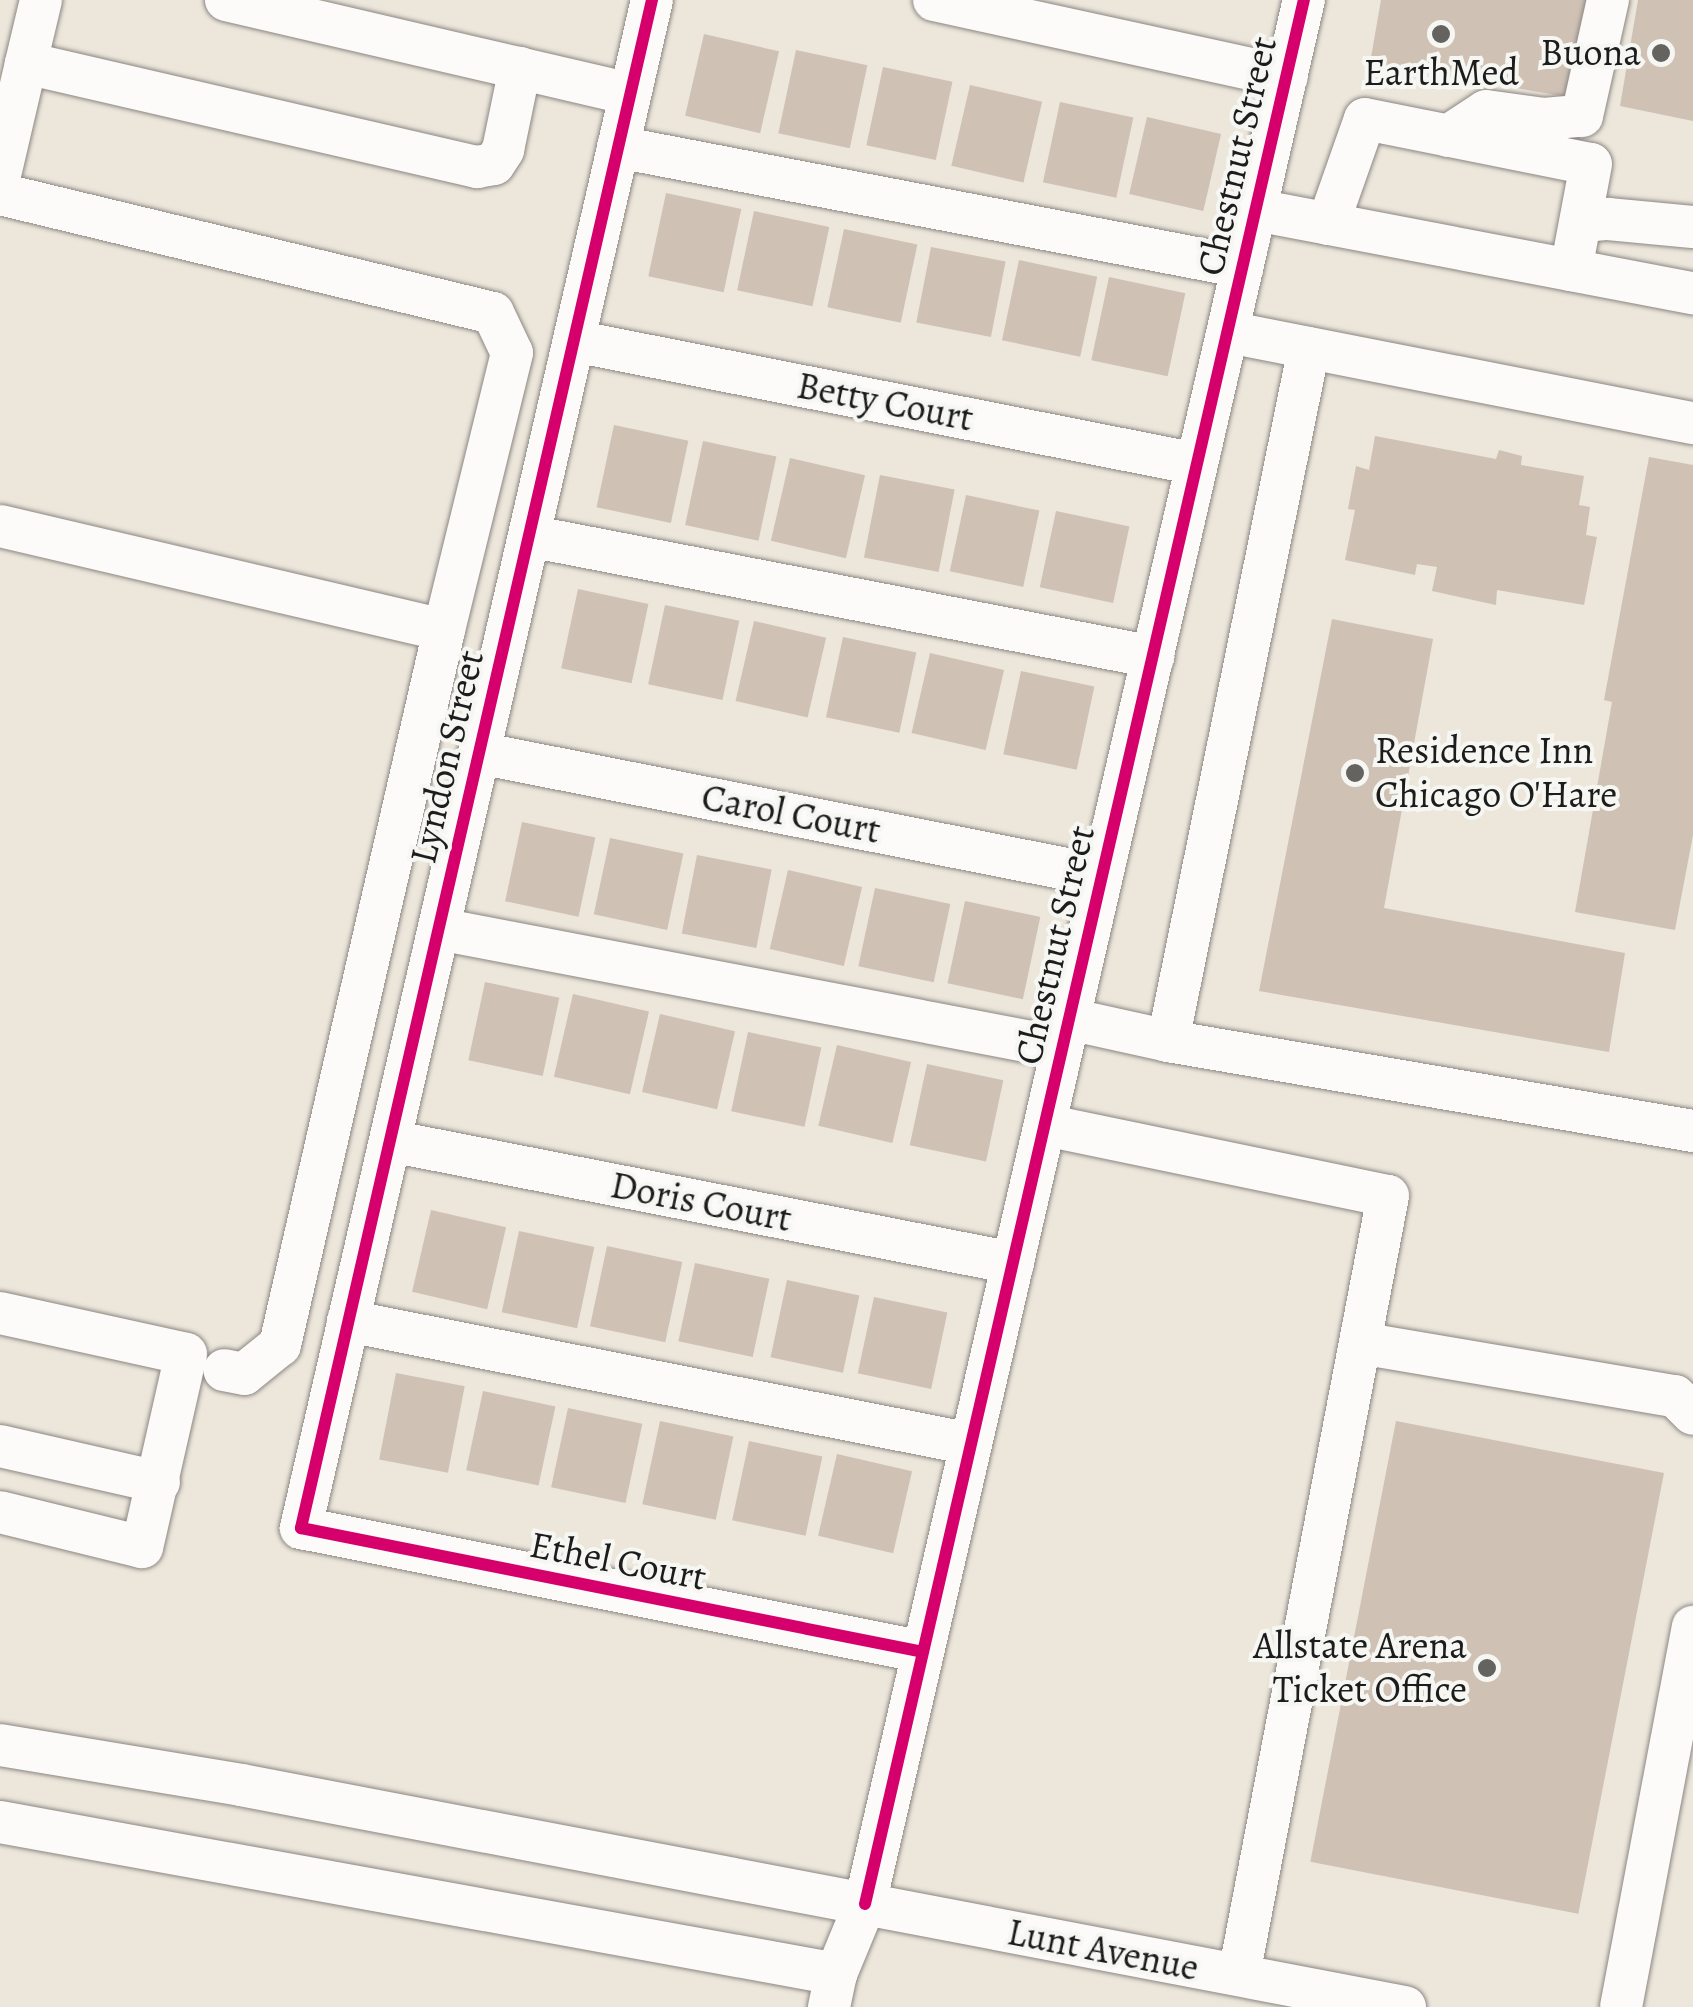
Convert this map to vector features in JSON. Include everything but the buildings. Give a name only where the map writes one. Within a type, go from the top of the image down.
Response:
[{"type":"street","points":[[0,175],[39,0]]},
{"type":"street","points":[[226,0],[630,94]]},
{"type":"street","name":"Lyndon Street","points":[[301,1528],[652,0]]},
{"type":"street","points":[[934,0],[1286,77]]},
{"type":"street","name":"Chestnut Street","points":[[832,1990],[865,1904],[1304,0]]},
{"type":"street","points":[[1448,136],[1486,111],[1544,119],[1582,116],[1608,0]]},
{"type":"street","points":[[26,63],[477,167],[494,164],[503,150],[520,68]]},
{"type":"street","points":[[1328,224],[1365,119],[1590,164],[1583,222],[1571,270]]},
{"type":"street","points":[[618,147],[1243,267]]},
{"type":"street","points":[[0,194],[493,312],[512,353],[444,630],[280,1345],[244,1374],[224,1370]]},
{"type":"street","points":[[1256,210],[1693,293]]},
{"type":"street","points":[[1583,222],[1608,219],[1693,227]]},
{"type":"street","points":[[1228,332],[1693,423]]},
{"type":"street","name":"Betty Court","points":[[574,341],[1197,464]]},
{"type":"street","points":[[1168,1041],[1309,348]]},
{"type":"street","points":[[0,526],[444,630]]},
{"type":"street","points":[[529,536],[1153,657]]},
{"type":"street","name":"Carol Court","points":[[479,753],[1102,876]]},
{"type":"street","points":[[439,928],[1066,1034]]},
{"type":"street","name":"Chestnut Street","points":[[1066,1034],[1168,1041],[1693,1131]]},
{"type":"street","points":[[1045,1125],[1388,1196],[1239,1975]]},
{"type":"street","name":"Doris Court","points":[[390,1141],[1013,1263]]},
{"type":"street","points":[[0,1312],[186,1354],[142,1547],[0,1512]]},
{"type":"street","points":[[348,1320],[971,1444]]},
{"type":"street","points":[[1360,1342],[1675,1396],[1693,1414]]},
{"type":"street","points":[[0,1446],[159,1482]]},
{"type":"street","name":"Ethel Court","points":[[301,1528],[923,1652]]},
{"type":"street","points":[[1621,2007],[1693,1627]]},
{"type":"street","name":"Lunt Avenue","points":[[0,1745],[260,1789],[1405,2007]]},
{"type":"street","points":[[0,1822],[729,1958],[832,1990]]},
{"type":"cycle path","points":[[652,0],[301,1528],[923,1652]]},
{"type":"cycle path","points":[[865,1904],[1304,0]]},
{"type":"place","name":"EarthMed","points":[[1441,34]]},
{"type":"place","name":"Buona","points":[[1661,53]]},
{"type":"place","name":"Residence Inn Chicago O'Hare","points":[[1355,773]]},
{"type":"place","name":"Allstate Arena Ticket Office","points":[[1487,1668]]}]
